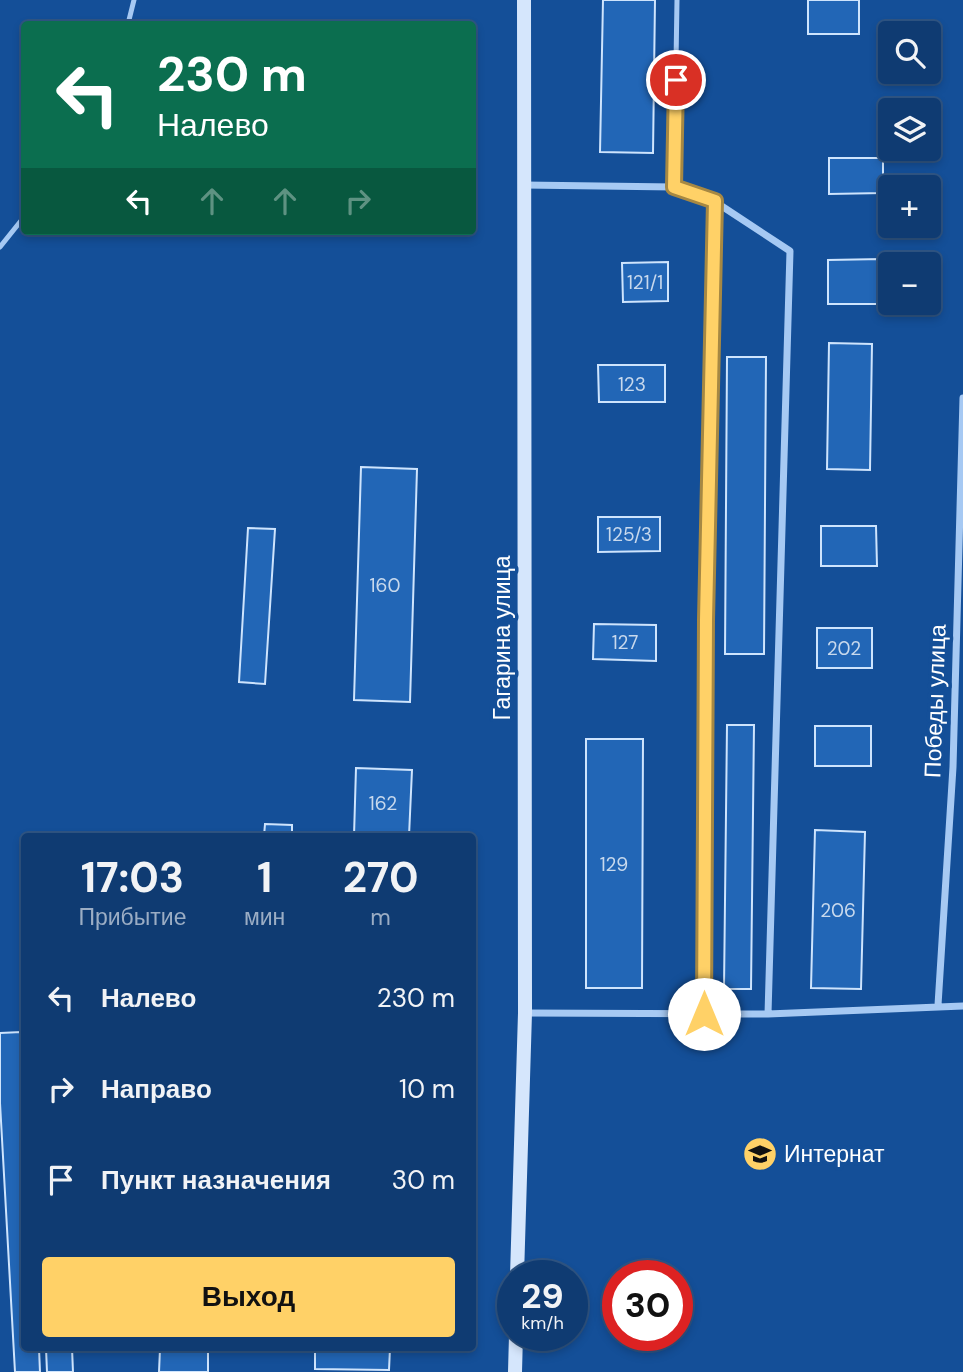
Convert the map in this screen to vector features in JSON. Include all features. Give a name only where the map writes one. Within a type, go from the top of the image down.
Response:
[{"type":"main road","name":"Гагарина улица","points":[[517,1260],[525,1013],[524,0]]},
{"type":"main road","points":[[515,1372],[516,1351]]},
{"type":"street","points":[[524,186],[674,187],[715,201],[790,251],[768,1014]]},
{"type":"street","points":[[704,1014],[706,620],[715,201]]},
{"type":"street","name":"Победы улица","points":[[938,1006],[953,766],[963,398]]},
{"type":"street","points":[[525,1013],[768,1014],[963,1006]]},
{"type":"lane","points":[[129,21],[134,0]]},
{"type":"lane","points":[[674,187],[677,0]]},
{"type":"lane","points":[[0,247],[21,221]]},
{"type":"building","points":[[603,0],[655,0],[653,153],[600,152]]},
{"type":"building","points":[[808,0],[859,0],[859,34],[808,34]]},
{"type":"building","points":[[829,158],[878,158],[878,161],[883,161],[883,175],[878,175],[878,193],[829,194]]},
{"type":"building","points":[[878,259],[878,304],[828,304],[828,260]]},
{"type":"building","points":[[668,262],[668,301],[623,302],[622,263]]},
{"type":"building","points":[[829,343],[872,344],[870,470],[827,469]]},
{"type":"building","points":[[727,357],[766,357],[764,654],[725,654]]},
{"type":"building","points":[[598,365],[665,365],[665,402],[599,402]]},
{"type":"building","points":[[361,467],[417,469],[410,702],[354,700]]},
{"type":"building","points":[[598,517],[660,517],[660,551],[598,552]]},
{"type":"building","points":[[821,526],[876,526],[877,566],[821,566]]},
{"type":"building","points":[[248,528],[275,529],[265,684],[239,682]]},
{"type":"building","points":[[594,624],[656,625],[656,661],[593,659]]},
{"type":"building","points":[[817,628],[872,628],[872,668],[817,668]]},
{"type":"building","points":[[727,725],[754,725],[751,989],[724,989]]},
{"type":"building","points":[[815,726],[871,726],[871,766],[815,766]]},
{"type":"building","points":[[586,739],[643,739],[642,988],[586,988]]},
{"type":"building","points":[[356,768],[412,770],[409,833],[354,833]]},
{"type":"building","points":[[265,824],[292,825],[292,833],[264,833]]},
{"type":"building","points":[[815,830],[865,832],[861,989],[811,988]]},
{"type":"building","points":[[21,1032],[21,1351],[39,1351],[40,1372],[15,1372],[0,1103],[0,1033]]},
{"type":"building","points":[[46,1351],[72,1351],[73,1372],[47,1372]]},
{"type":"building","points":[[160,1351],[208,1351],[208,1372],[159,1372]]},
{"type":"building","points":[[315,1351],[390,1351],[389,1370],[315,1369]]},
{"type":"place","name":"Интернат","points":[[760,1154]]},
{"type":"route","points":[[676,80],[674,187],[715,201],[706,620],[704,1014]]}]
